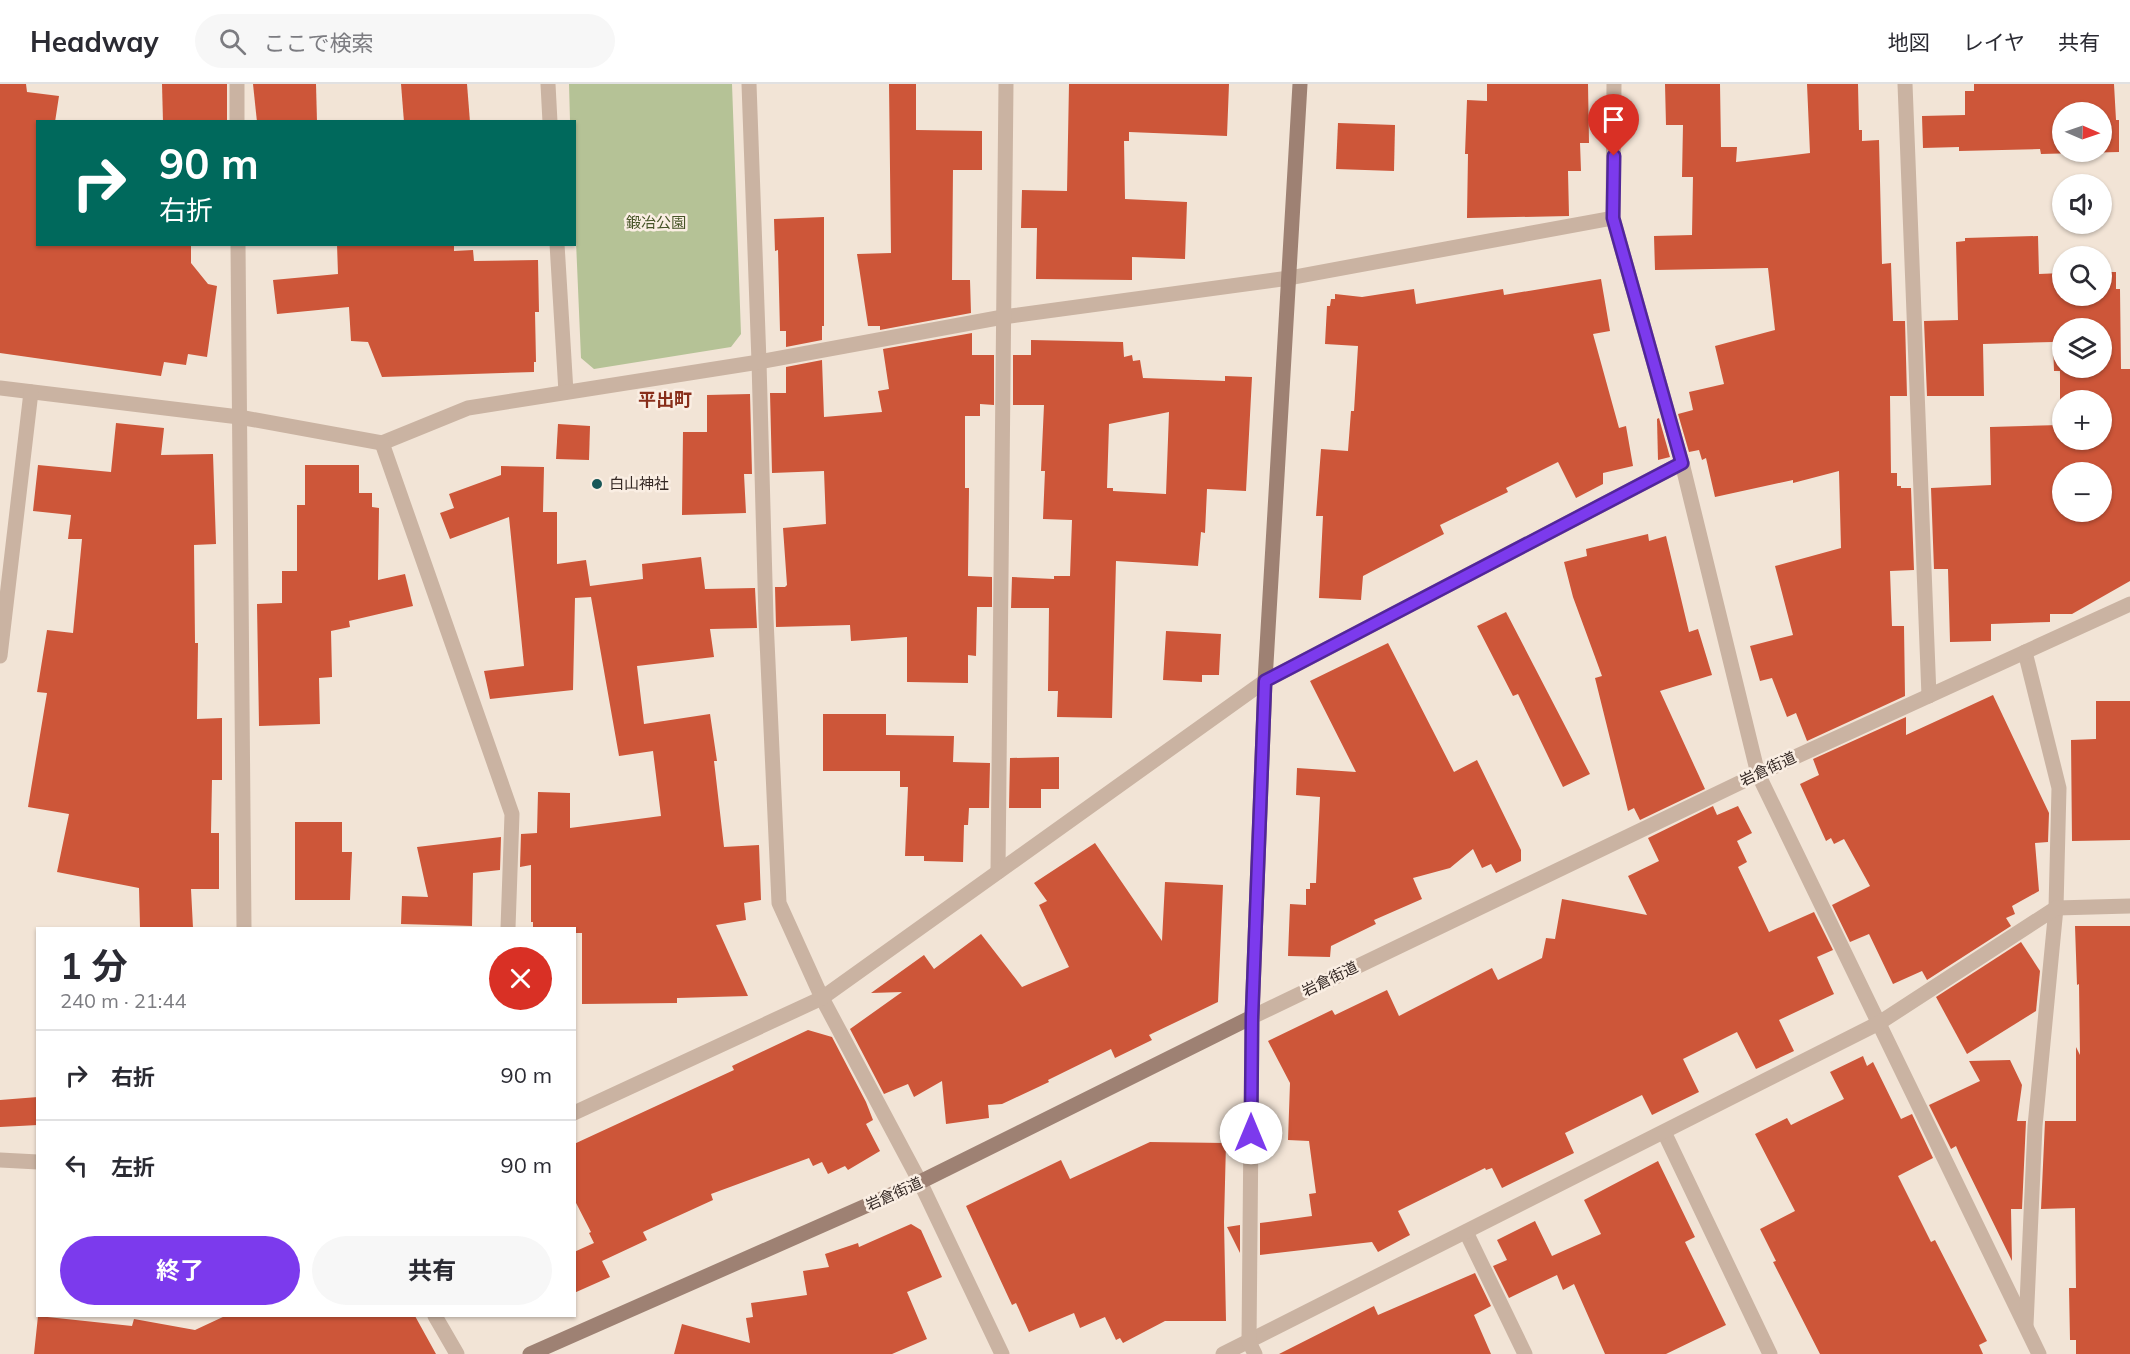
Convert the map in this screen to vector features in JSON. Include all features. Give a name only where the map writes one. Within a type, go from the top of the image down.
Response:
[{"type":"street","points":[[237,84],[237,120]]},
{"type":"street","points":[[548,84],[550,120]]},
{"type":"street","points":[[749,84],[766,619],[779,903],[822,998],[920,1182],[1002,1354]]},
{"type":"street","points":[[998,872],[1003,602],[1006,84]]},
{"type":"street","points":[[1252,1348],[1252,1017],[1265,681],[1300,84]]},
{"type":"street","points":[[1614,84],[1613,218],[1682,463],[1758,774],[2039,1354]]},
{"type":"street","points":[[1905,84],[1929,696]]},
{"type":"street","points":[[0,388],[239,417],[382,443],[468,408],[759,362],[1003,317],[1289,278],[1613,218]]},
{"type":"street","points":[[238,246],[244,927]]},
{"type":"street","points":[[557,246],[566,392]]},
{"type":"street","points":[[0,656],[31,392]]},
{"type":"street","points":[[382,443],[512,814],[508,927]]},
{"type":"street","points":[[576,1112],[822,998],[1265,681],[1682,463]]},
{"type":"street","name":"岩倉街道","points":[[530,1354],[920,1182],[1252,1017],[1758,774],[2130,604]]},
{"type":"street","points":[[2025,652],[2059,788],[2056,908],[2035,1126],[2026,1327]]},
{"type":"street","points":[[1223,1354],[1252,1348],[1466,1232],[1879,1023],[2056,908],[2130,906]]},
{"type":"street","points":[[1664,1132],[1770,1354]]},
{"type":"street","points":[[0,1160],[36,1162]]},
{"type":"street","points":[[1466,1232],[1525,1354]]},
{"type":"street","points":[[436,1317],[457,1354]]},
{"type":"green space","name":"鍛冶公園","points":[[569,84],[732,84],[741,334],[731,347],[594,369],[581,358],[576,241],[576,120],[570,120]]},
{"type":"building","points":[[0,84],[26,84],[27,92],[59,96],[55,120],[36,120],[36,246],[191,246],[191,263],[208,284],[217,286],[207,357],[188,354],[186,365],[164,362],[161,376],[0,353]]},
{"type":"building","points":[[162,84],[227,84],[227,120],[163,120]]},
{"type":"building","points":[[253,84],[316,84],[317,120],[257,120]]},
{"type":"building","points":[[401,84],[467,84],[470,120],[404,120]]},
{"type":"building","points":[[889,84],[916,84],[916,130],[982,131],[982,170],[953,170],[952,280],[970,280],[971,313],[880,330],[880,326],[868,326],[857,254],[891,253]]},
{"type":"building","points":[[1069,84],[1229,84],[1227,136],[1129,132],[1129,141],[1124,141],[1125,199],[1187,202],[1185,259],[1132,257],[1132,280],[1036,279],[1037,228],[1021,228],[1022,190],[1067,191]]},
{"type":"building","points":[[1487,84],[1588,84],[1589,143],[1580,143],[1581,171],[1568,171],[1569,216],[1467,218],[1468,154],[1465,154],[1467,100],[1487,101]]},
{"type":"building","points":[[1665,84],[1720,84],[1721,147],[1737,147],[1736,162],[1810,153],[1807,84],[1858,84],[1859,130],[1862,130],[1862,141],[1879,140],[1882,264],[1891,263],[1893,321],[1905,321],[1907,396],[1890,396],[1891,473],[1897,473],[1897,486],[1911,488],[1914,570],[1890,571],[1892,626],[1904,626],[1905,696],[1807,741],[1796,713],[1787,717],[1772,678],[1760,681],[1750,646],[1793,635],[1775,566],[1841,548],[1839,471],[1793,483],[1793,480],[1715,497],[1706,458],[1702,460],[1699,450],[1689,452],[1678,414],[1693,410],[1689,392],[1724,384],[1715,346],[1775,330],[1768,268],[1655,270],[1654,236],[1692,235],[1693,177],[1682,177],[1683,125],[1666,125]]},
{"type":"building","points":[[1974,84],[2114,84],[2116,120],[2119,120],[2119,152],[2112,152],[2112,102],[2052,102],[2052,154],[2041,154],[2040,149],[1959,151],[1959,147],[1923,148],[1922,116],[1965,115],[1965,91],[1974,91]]},
{"type":"building","points":[[1338,123],[1395,125],[1394,171],[1336,169]]},
{"type":"building","points":[[824,217],[822,340],[786,347],[786,331],[780,331],[778,250],[775,251],[774,219]]},
{"type":"building","points":[[2038,236],[2039,274],[2052,273],[2052,306],[2112,306],[2112,272],[2116,272],[2116,289],[2120,289],[2121,369],[2130,369],[2130,581],[2072,614],[2050,614],[2050,622],[1991,624],[1991,641],[1950,642],[1948,569],[1934,569],[1931,488],[1991,485],[1990,427],[2052,425],[2052,450],[2112,450],[2112,390],[2060,390],[2060,378],[2112,378],[2112,318],[2052,318],[2052,342],[1983,344],[1984,396],[1927,396],[1924,321],[1958,320],[1956,242],[1965,241],[1965,238]]},
{"type":"building","points":[[337,246],[454,246],[454,251],[473,250],[474,261],[538,260],[539,312],[535,312],[536,362],[534,362],[534,372],[382,377],[368,342],[351,341],[349,307],[277,314],[273,280],[338,274]]},
{"type":"building","points":[[1601,279],[1610,331],[1593,334],[1619,428],[1626,426],[1633,466],[1603,473],[1603,484],[1576,498],[1558,462],[1506,488],[1508,492],[1440,525],[1444,534],[1363,576],[1361,600],[1319,598],[1323,516],[1316,516],[1321,449],[1348,451],[1351,411],[1354,411],[1358,346],[1325,344],[1327,306],[1330,306],[1331,299],[1335,299],[1335,294],[1362,297],[1414,289],[1416,304],[1503,289],[1504,295]]},
{"type":"building","points":[[972,333],[972,355],[994,355],[994,405],[980,404],[980,416],[965,416],[965,488],[969,488],[968,576],[992,577],[992,607],[977,607],[976,656],[968,655],[968,683],[907,682],[907,637],[851,641],[850,625],[776,627],[775,587],[787,585],[783,528],[826,524],[824,471],[772,473],[770,393],[786,393],[786,367],[822,360],[824,417],[882,412],[878,391],[889,389],[883,349]]},
{"type":"building","points":[[1031,340],[1123,342],[1124,357],[1132,355],[1133,361],[1140,360],[1143,378],[1225,381],[1225,376],[1252,377],[1246,491],[1207,489],[1205,533],[1201,532],[1198,566],[1116,561],[1112,718],[1057,717],[1058,691],[1048,691],[1049,608],[1011,608],[1012,577],[1054,579],[1054,576],[1070,576],[1072,520],[1043,519],[1045,471],[1041,471],[1044,405],[1013,405],[1013,355],[1031,355]],"holes":[[[1169,412],[1166,494],[1113,491],[1113,488],[1107,488],[1109,424]]]},
{"type":"building","points":[[750,394],[752,474],[744,474],[746,513],[682,515],[683,432],[707,432],[707,395]]},
{"type":"building","points":[[1659,418],[1670,457],[1658,460],[1657,419]]},
{"type":"building","points":[[116,423],[164,428],[161,455],[213,454],[216,544],[194,545],[195,643],[198,643],[197,719],[222,718],[222,780],[212,780],[211,833],[219,833],[219,889],[191,889],[193,927],[140,927],[139,888],[57,872],[69,814],[28,807],[47,693],[37,692],[47,630],[73,633],[82,539],[68,539],[71,515],[33,511],[38,465],[111,472]]},
{"type":"building","points":[[558,424],[590,426],[589,460],[556,459]]},
{"type":"building","points":[[305,465],[359,465],[359,493],[372,493],[372,507],[379,508],[378,580],[405,574],[413,606],[349,621],[350,627],[331,631],[332,677],[319,678],[320,724],[259,726],[257,604],[282,603],[282,571],[297,571],[297,505],[305,505]]},
{"type":"building","points":[[501,466],[544,467],[543,512],[557,512],[557,564],[586,560],[590,586],[643,579],[642,564],[701,557],[705,589],[755,588],[757,628],[710,629],[714,657],[637,666],[644,724],[710,714],[717,761],[714,761],[724,847],[759,845],[761,900],[744,903],[746,920],[716,925],[748,996],[677,998],[677,1003],[582,1004],[582,933],[576,933],[576,927],[533,927],[533,922],[531,922],[531,865],[520,867],[521,834],[537,833],[538,792],[570,793],[570,828],[661,816],[653,751],[619,756],[591,597],[575,598],[573,690],[490,699],[484,671],[524,666],[509,517],[450,539],[440,513],[454,508],[449,494],[501,475]]},
{"type":"building","points":[[1648,534],[1649,541],[1666,536],[1689,632],[1698,629],[1712,675],[1660,691],[1705,789],[1640,820],[1634,808],[1628,811],[1595,678],[1602,676],[1573,597],[1564,562],[1587,556],[1586,549]]},
{"type":"building","points":[[1506,612],[1590,774],[1563,787],[1518,694],[1513,696],[1477,626]]},
{"type":"building","points":[[1166,631],[1221,634],[1219,675],[1202,675],[1202,682],[1163,680]]},
{"type":"building","points":[[1388,643],[1454,772],[1477,760],[1521,850],[1521,861],[1496,873],[1491,864],[1482,868],[1473,849],[1450,868],[1413,878],[1422,899],[1374,920],[1376,924],[1331,946],[1330,957],[1288,956],[1290,904],[1306,905],[1306,889],[1310,889],[1310,883],[1316,883],[1320,797],[1296,795],[1297,768],[1356,772],[1310,681]]},
{"type":"building","points":[[1993,695],[2049,813],[2048,842],[2035,843],[2039,891],[2012,906],[2015,914],[2006,918],[2011,926],[1927,980],[1922,971],[1893,984],[1869,934],[1850,942],[1832,905],[1870,886],[1844,839],[1834,844],[1831,838],[1826,841],[1800,784],[1819,775],[1813,759],[1906,717],[1906,735]]},
{"type":"building","points":[[2096,701],[2130,701],[2130,840],[2072,841],[2071,740],[2096,739]]},
{"type":"building","points":[[823,714],[886,714],[886,735],[954,736],[953,762],[990,763],[989,808],[969,808],[968,825],[964,825],[963,862],[924,861],[924,856],[905,856],[908,787],[900,787],[900,771],[823,771]]},
{"type":"building","points":[[1059,757],[1059,789],[1041,789],[1041,808],[1009,808],[1010,758]]},
{"type":"building","points":[[1713,806],[1717,815],[1738,806],[1752,833],[1737,841],[1747,862],[1738,867],[1769,932],[1814,912],[1833,950],[1817,957],[1834,994],[1779,1020],[1794,1051],[1756,1069],[1737,1032],[1683,1059],[1699,1092],[1652,1115],[1642,1095],[1565,1133],[1574,1153],[1502,1188],[1492,1168],[1486,1170],[1485,1168],[1398,1211],[1410,1235],[1378,1252],[1372,1242],[1260,1255],[1260,1223],[1312,1216],[1309,1194],[1316,1193],[1309,1141],[1288,1140],[1290,1083],[1268,1041],[1332,1010],[1335,1015],[1387,990],[1399,1016],[1492,968],[1498,980],[1542,958],[1546,938],[1555,939],[1562,899],[1647,915],[1628,876],[1659,861],[1648,838]]},
{"type":"building","points":[[295,822],[342,822],[342,852],[352,852],[350,900],[295,900]]},
{"type":"building","points":[[501,837],[500,870],[473,873],[472,926],[401,924],[402,896],[428,897],[417,847]]},
{"type":"building","points":[[1095,843],[1162,941],[1165,882],[1223,885],[1218,1002],[1149,1035],[1152,1040],[1115,1058],[1111,1049],[1002,1104],[988,1105],[989,1118],[946,1124],[942,1081],[914,1097],[908,1084],[884,1094],[850,1029],[902,992],[871,993],[924,955],[934,969],[981,934],[1022,987],[1069,967],[1039,905],[1047,901],[1034,883]]},
{"type":"building","points":[[2075,926],[2130,926],[2130,1354],[2076,1354],[2076,1340],[2070,1340],[2069,1288],[2076,1288],[2075,1208],[2041,1209],[2045,1121],[2076,1121],[2076,1047],[2080,1055]]},
{"type":"building","points":[[2021,942],[2040,971],[2036,1011],[1967,1054],[1936,997]]},
{"type":"building","points":[[808,1030],[832,1037],[866,1102],[873,1120],[866,1124],[880,1151],[848,1170],[845,1166],[828,1174],[822,1162],[813,1166],[809,1158],[711,1194],[713,1200],[643,1232],[647,1240],[602,1261],[610,1277],[576,1292],[576,1251],[594,1243],[576,1203],[576,1143],[734,1070],[732,1066]]},
{"type":"building","points":[[1863,1056],[1867,1066],[1873,1062],[1901,1119],[1912,1114],[1933,1158],[1898,1176],[1931,1242],[1935,1240],[1987,1341],[1979,1345],[1983,1354],[1820,1354],[1773,1262],[1776,1261],[1760,1229],[1795,1211],[1755,1134],[1787,1118],[1791,1125],[1844,1099],[1830,1072]]},
{"type":"building","points":[[2010,1060],[2022,1085],[2017,1121],[2026,1121],[2022,1209],[2011,1209],[2012,1261],[1956,1146],[1951,1149],[1929,1105],[1980,1081],[1969,1061]]},
{"type":"building","points":[[36,1097],[36,1125],[0,1127],[0,1100]]},
{"type":"building","points":[[1150,1142],[1226,1143],[1224,1222],[1226,1321],[1165,1321],[1123,1343],[1120,1338],[1116,1340],[1105,1317],[1080,1328],[1074,1313],[1029,1332],[1016,1303],[1012,1305],[966,1206],[1061,1160],[1070,1179]]},
{"type":"building","points":[[1658,1161],[1695,1237],[1685,1242],[1726,1325],[1666,1354],[1605,1354],[1574,1284],[1563,1290],[1557,1275],[1509,1298],[1493,1266],[1507,1260],[1497,1240],[1535,1221],[1552,1256],[1601,1234],[1584,1200]]},
{"type":"building","points":[[911,1224],[921,1230],[942,1277],[907,1292],[927,1339],[892,1354],[674,1354],[682,1324],[750,1343],[746,1318],[753,1317],[751,1303],[807,1295],[803,1271],[829,1267],[825,1254],[858,1243],[859,1247]]},
{"type":"building","points":[[1240,1225],[1240,1253],[1227,1227]]},
{"type":"building","points":[[1475,1273],[1491,1306],[1474,1315],[1491,1354],[1279,1354],[1374,1306],[1378,1315]]},
{"type":"building","points":[[38,1317],[132,1326],[134,1319],[195,1330],[223,1317],[416,1317],[436,1354],[34,1354]]},
{"type":"place","name":"白山神社","points":[[597,484]]},
{"type":"district","name":"平出町","points":[[665,400]]},
{"type":"route","points":[[1251,1133],[1252,1017],[1265,681],[1682,463],[1613,218],[1614,156]]}]
